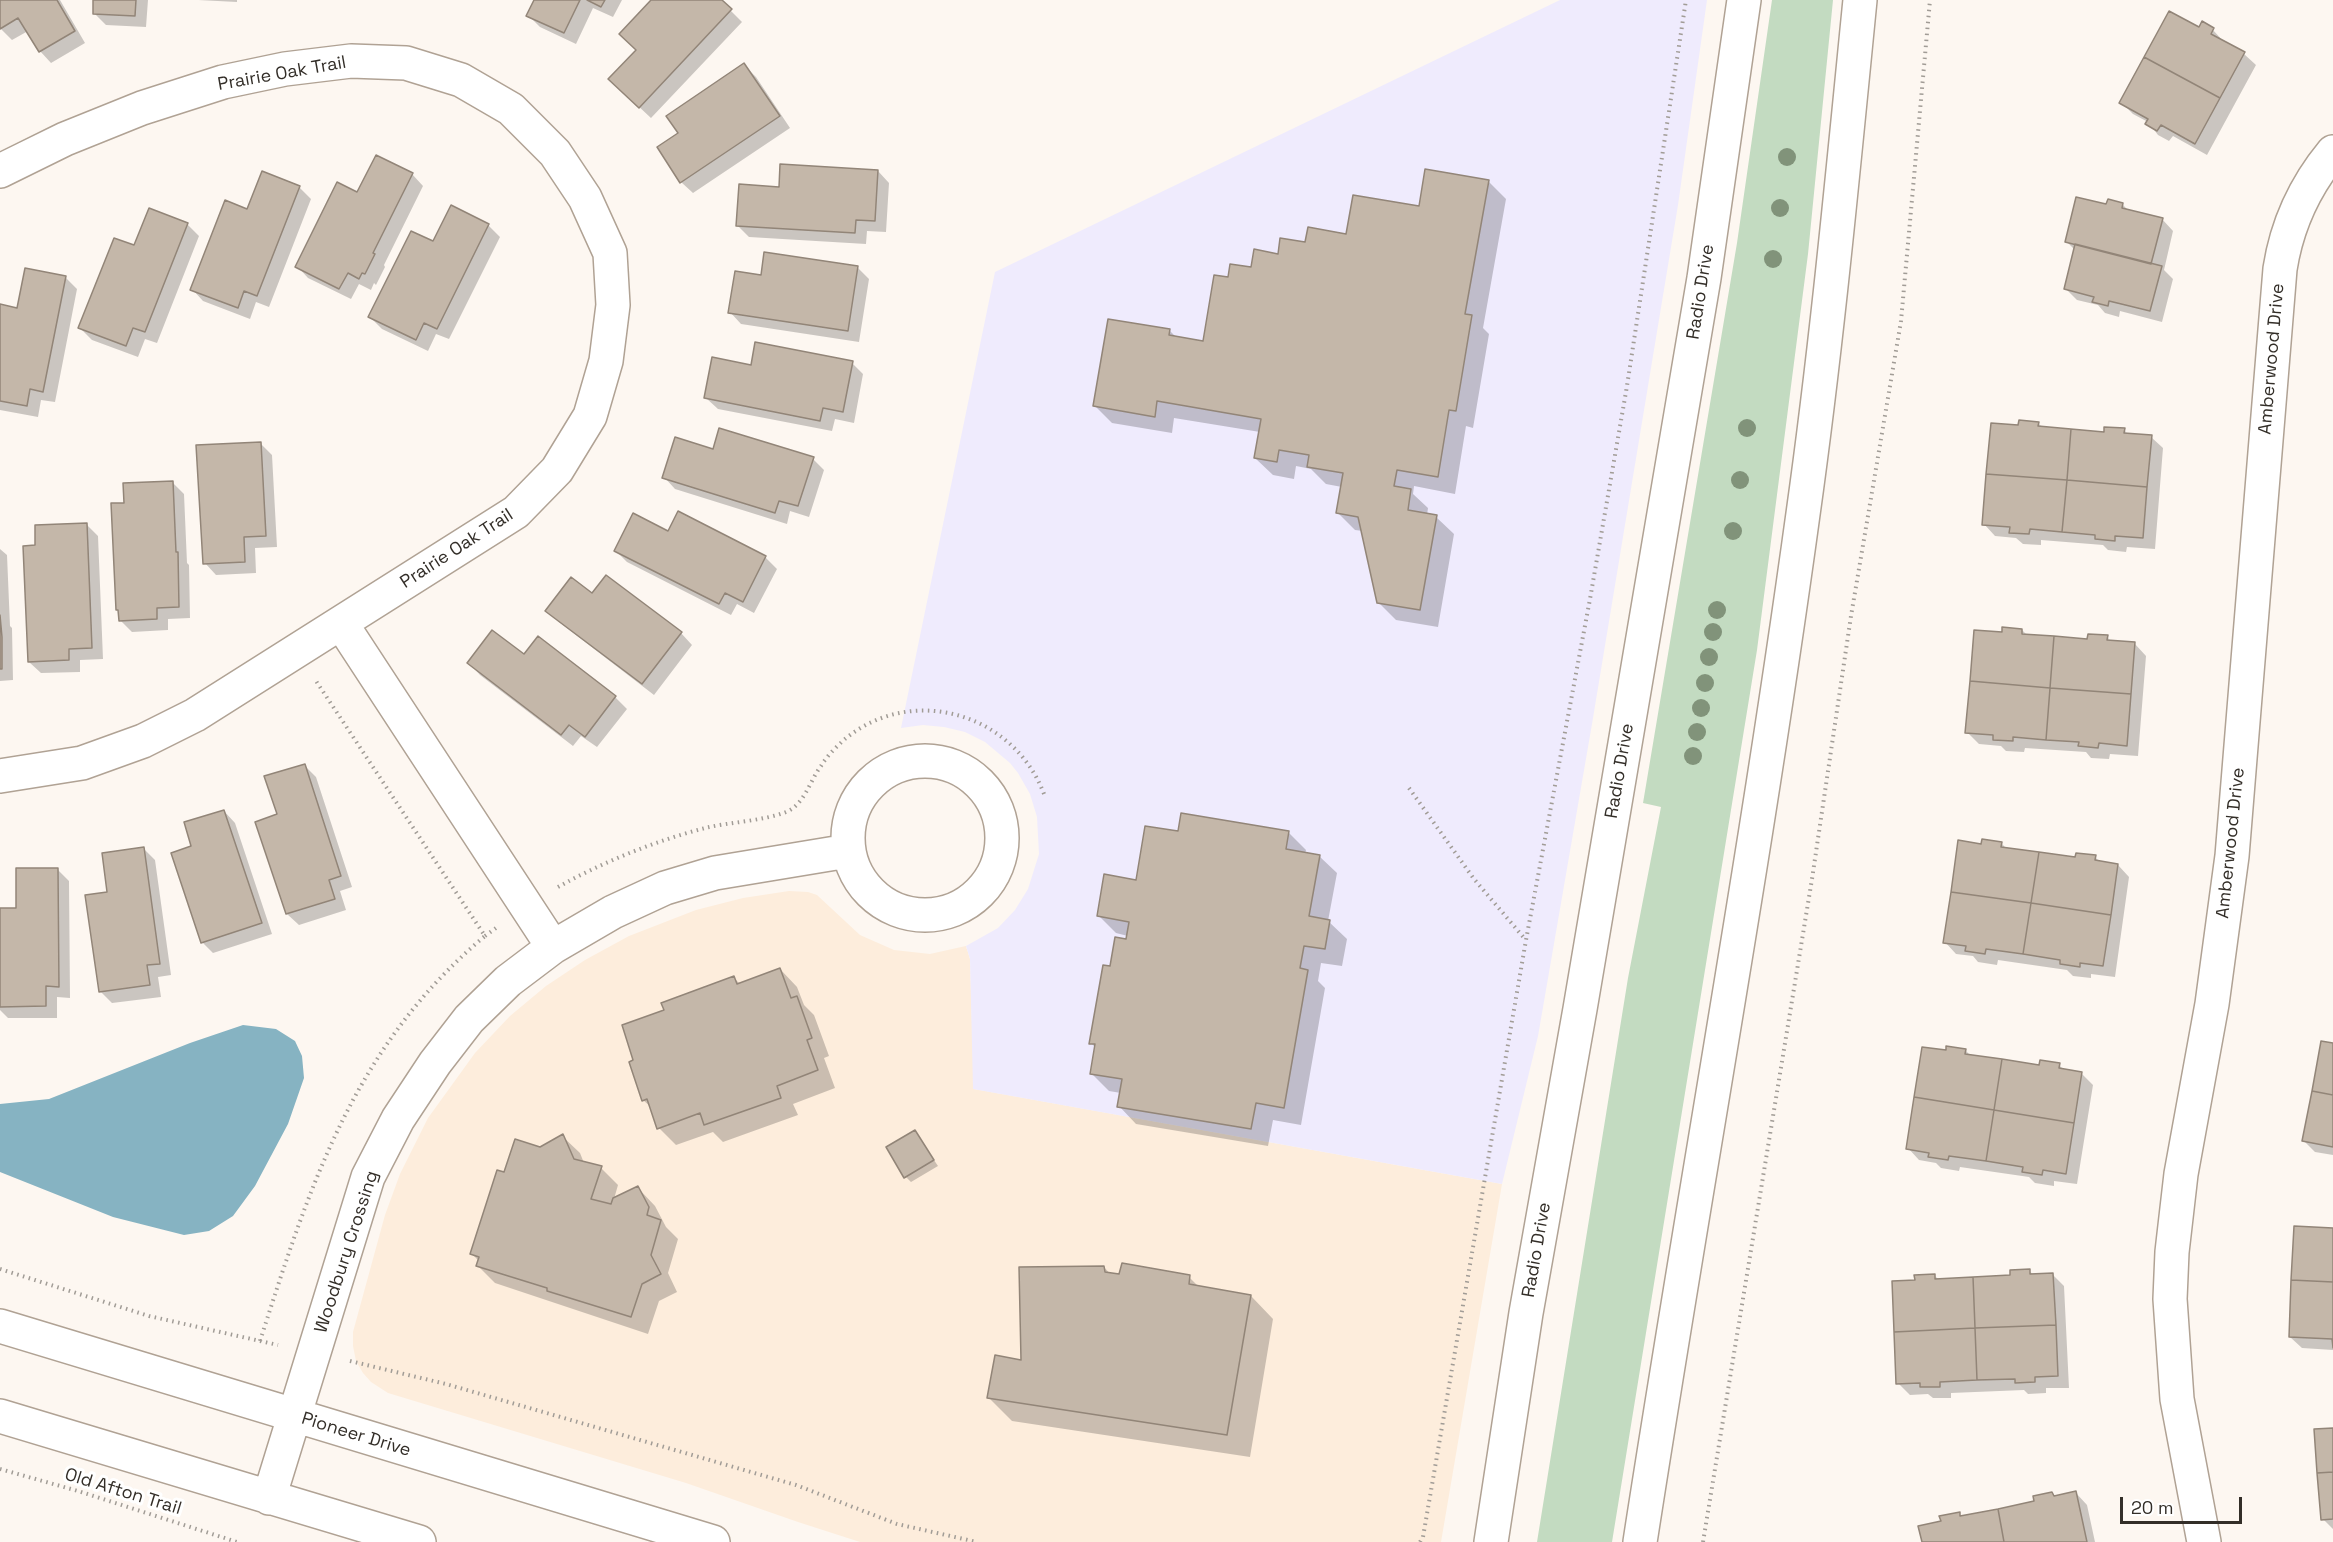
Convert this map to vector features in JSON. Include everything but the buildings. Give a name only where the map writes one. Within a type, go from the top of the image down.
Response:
[{"type":"street","name":"Radio Drive","points":[[1491,1542],[1526,1313],[1704,278],[1744,0]]},
{"type":"street","points":[[1640,1542],[1728,1003],[1803,514],[1827,329],[1860,0]]},
{"type":"street","name":"Prairie Oak Trail","points":[[0,171],[65,139],[120,117],[223,82],[285,69],[351,61],[406,63],[461,80],[511,109],[555,153],[585,198],[610,253],[613,305],[606,361],[590,416],[557,470],[516,512],[195,715],[143,741],[82,763],[0,776]]},
{"type":"street","name":"Amberwood Drive","points":[[2204,1542],[2180,1420],[2175,1377],[2170,1299],[2174,1227],[2212,1004],[2231,866],[2280,269],[2287,235],[2299,203],[2314,176],[2333,152]]},
{"type":"street","points":[[341,623],[553,947]]},
{"type":"street","points":[[923,761],[949,765],[969,774],[985,789],[996,807],[1002,833],[999,859],[987,883],[973,899],[954,909],[933,915],[902,912],[888,907],[869,892],[856,873],[848,851],[848,824],[857,800],[874,779],[897,766],[923,761]]},
{"type":"street","name":"Woodbury Crossing","points":[[269,1498],[296,1417],[368,1177],[398,1119],[435,1063],[469,1019],[508,981],[553,947],[613,912],[665,888],[715,873],[848,851]]},
{"type":"street","name":"Pioneer Drive","points":[[0,1326],[714,1542]]},
{"type":"street","points":[[0,1416],[419,1542]]},
{"type":"path","points":[[1420,1542],[1627,386],[1686,0]]},
{"type":"path","points":[[1703,1542],[1812,879],[1851,616],[1901,321],[1930,0]]},
{"type":"path","points":[[260,1341],[325,1154],[358,1088],[396,1031],[440,978],[485,936],[324,692]]},
{"type":"path","points":[[566,883],[667,840],[706,828],[780,814],[794,808],[800,803],[820,766],[846,739],[876,722],[912,712],[963,716],[993,729],[1012,744],[1025,759],[1044,794]]},
{"type":"path","points":[[1408,788],[1474,879],[1526,940]]},
{"type":"path","points":[[0,1269],[150,1316],[446,1384],[796,1485],[897,1524],[977,1542]]},
{"type":"path","name":"Old Afton Trail","points":[[0,1468],[237,1542]]},
{"type":"shaded area","points":[[1560,0],[1707,0],[1678,205],[1538,1036],[1502,1184],[973,1089],[970,959],[966,946],[998,928],[1015,910],[1028,889],[1039,854],[1037,817],[1030,794],[1018,773],[1010,763],[985,742],[965,732],[944,727],[923,725],[901,728],[995,272]]},
{"type":"shaded area","points":[[789,891],[817,895],[860,935],[894,950],[930,954],[966,946],[970,959],[974,1089],[1502,1184],[1441,1542],[860,1542],[686,1483],[388,1393],[371,1382],[356,1361],[353,1332],[385,1215],[400,1174],[428,1118],[475,1053],[510,1016],[546,986],[585,960],[629,936],[696,910],[743,898]]},
{"type":"green space","points":[[1772,0],[1833,0],[1808,254],[1757,650],[1612,1542],[1537,1542],[1628,978],[1661,807],[1643,803],[1737,243]]},
{"type":"water","points":[[243,1025],[276,1029],[295,1041],[302,1056],[304,1078],[288,1124],[255,1186],[233,1216],[209,1231],[184,1235],[113,1217],[0,1172],[0,1104],[49,1099],[190,1043]]}]
